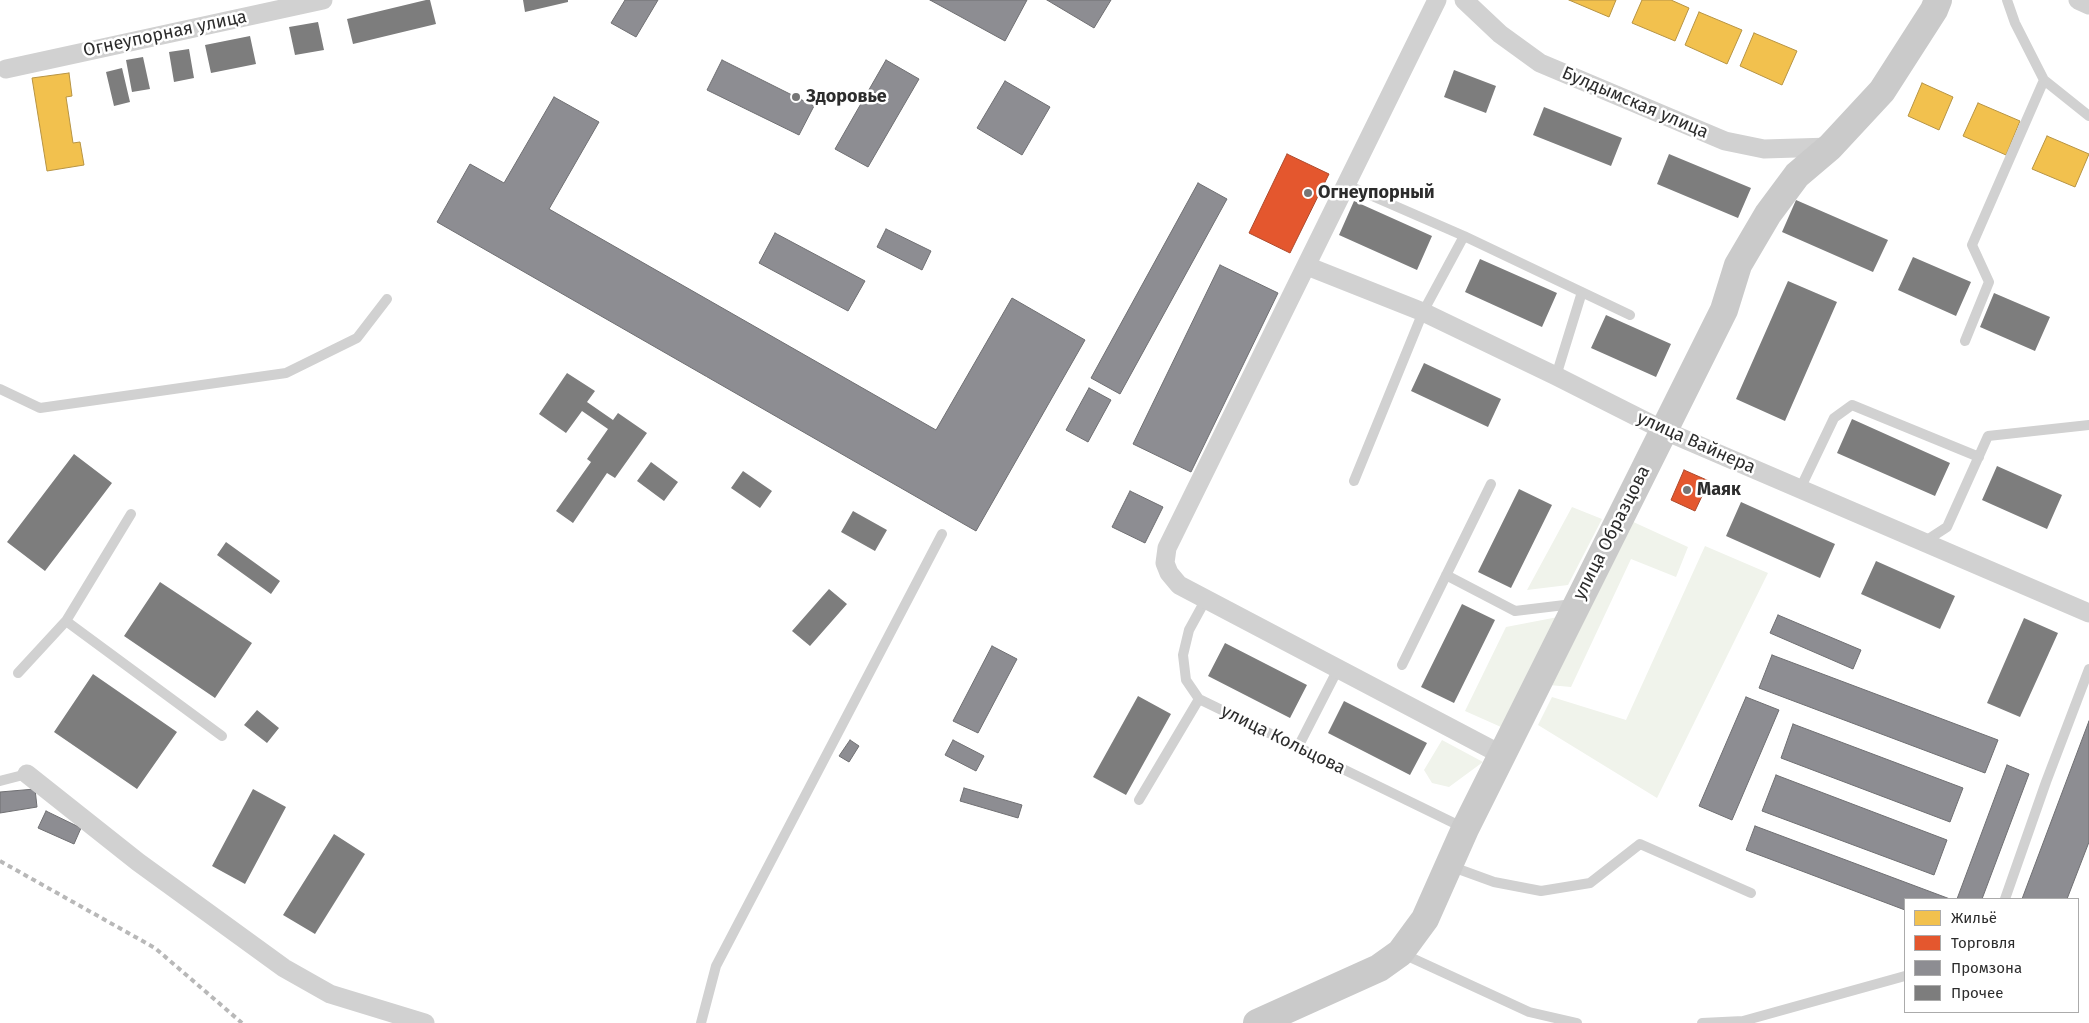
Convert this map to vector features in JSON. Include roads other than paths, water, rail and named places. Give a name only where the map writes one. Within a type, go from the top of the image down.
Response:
[{"type":"main road","name":"улица Образцова","points":[[1257,1023],[1380,968],[1400,953],[1425,919],[1465,828],[1724,310],[1738,265],[1763,222],[1797,175],[1830,147],[1882,91],[1934,10],[1938,0]]},
{"type":"street","name":"Огнеупорная улица","points":[[6,69],[323,0]]},
{"type":"street","points":[[1437,0],[1167,548],[1165,563],[1169,573],[1179,585],[1502,756]]},
{"type":"street","name":"Булдымская улица","points":[[1464,0],[1500,34],[1540,63],[1725,141],[1764,149],[1830,147]]},
{"type":"street","points":[[2078,0],[2089,5]]},
{"type":"street","name":"улица Вайнера","points":[[1307,266],[1423,312],[1663,430],[2089,613]]},
{"type":"street","points":[[27,774],[138,862],[284,968],[330,994],[425,1023]]},
{"type":"lane","points":[[2007,0],[2015,24],[2044,80],[2089,116]]},
{"type":"lane","points":[[1965,340],[1989,282],[1972,245],[2044,80]]},
{"type":"lane","points":[[1347,185],[1464,236],[1630,315]]},
{"type":"lane","points":[[1354,482],[1423,312],[1464,236]]},
{"type":"lane","points":[[1556,376],[1582,292]]},
{"type":"lane","points":[[0,389],[40,408],[286,373],[357,338],[387,299]]},
{"type":"lane","points":[[1800,489],[1834,418],[1852,405],[1979,457]]},
{"type":"lane","points":[[1924,542],[1947,527],[1988,436],[2089,425]]},
{"type":"lane","points":[[1402,665],[1491,484]]},
{"type":"lane","points":[[18,673],[66,621],[131,514]]},
{"type":"lane","points":[[701,1023],[716,966],[942,534]]},
{"type":"lane","points":[[1446,575],[1515,611],[1577,603]]},
{"type":"lane","name":"улица Кольцова","points":[[1206,599],[1189,630],[1183,654],[1186,680],[1198,699],[1465,828]]},
{"type":"lane","points":[[66,621],[222,736]]},
{"type":"lane","points":[[1298,747],[1338,669]]},
{"type":"lane","points":[[2005,898],[2046,782],[2089,669]]},
{"type":"lane","points":[[1139,800],[1198,699]]},
{"type":"lane","points":[[0,781],[27,774]]},
{"type":"lane","points":[[1449,865],[1494,882],[1541,891],[1590,883],[1640,844],[1750,892]]},
{"type":"lane","points":[[1400,953],[1529,1012],[1577,1023]]},
{"type":"lane","points":[[1702,1023],[1743,1020],[1904,976]]},
{"type":"railway","points":[[0,861],[155,948],[242,1023]]},
{"type":"place","name":"Здоровье","points":[[796,97]]},
{"type":"place","name":"Огнеупорный","points":[[1308,193]]},
{"type":"place","name":"Маяк","points":[[1687,490]]}]
